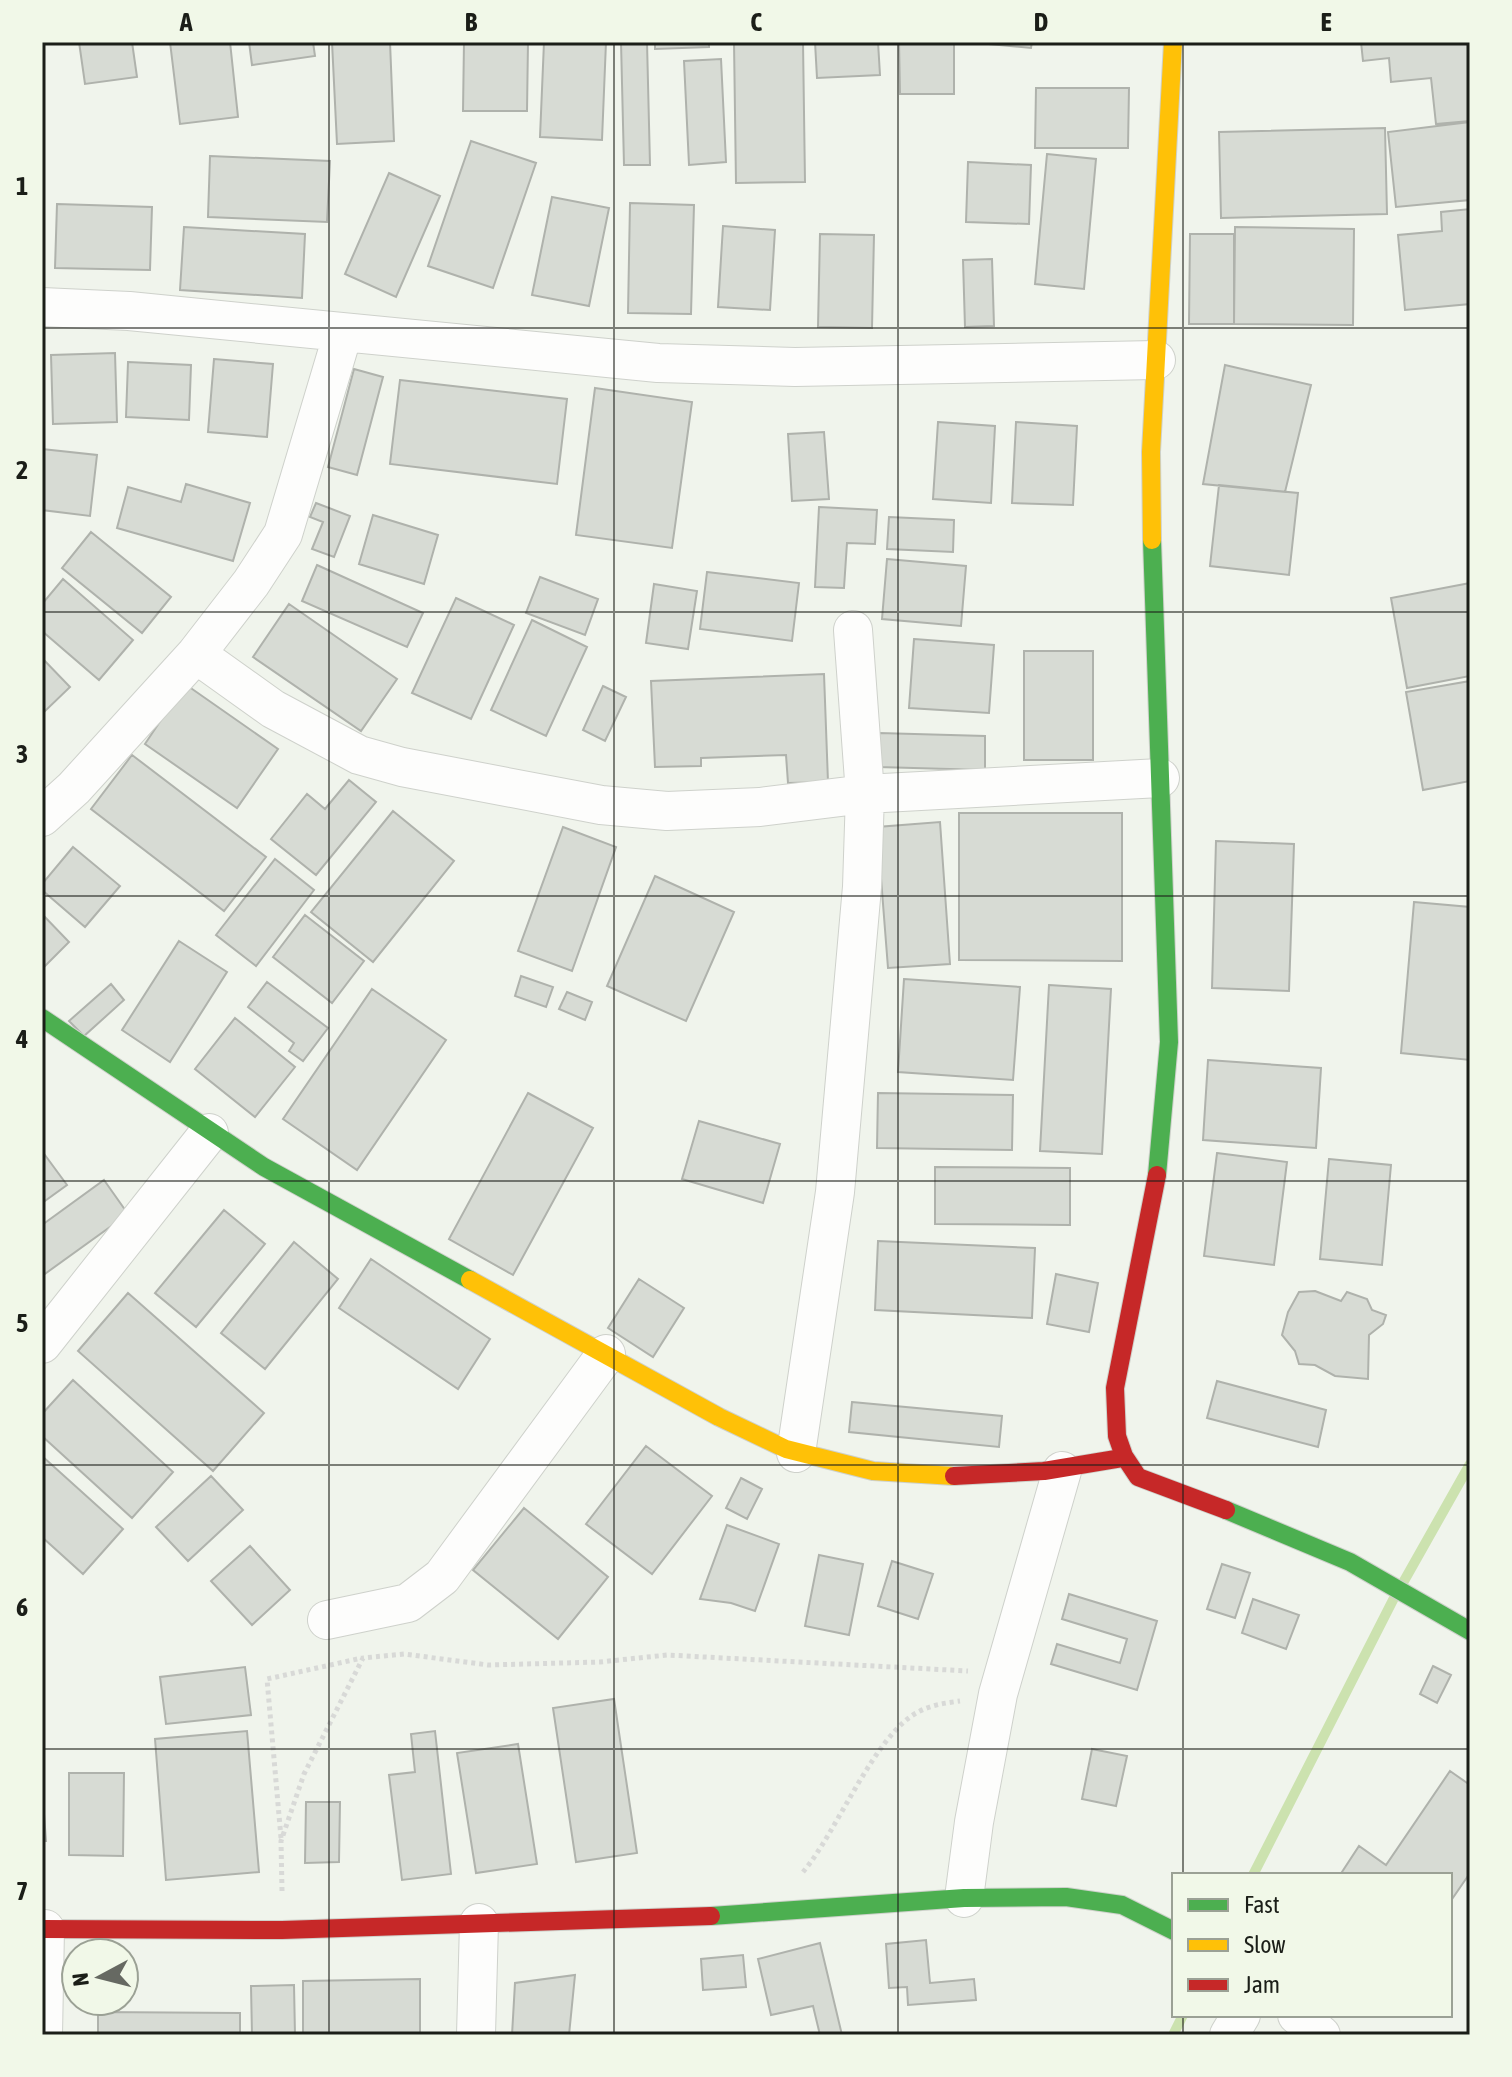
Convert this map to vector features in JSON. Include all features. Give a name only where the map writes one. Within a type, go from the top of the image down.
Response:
[{"type":"street","points":[[1173,42],[1151,452],[1152,620],[1169,1042],[1157,1176],[1115,1388],[1114,1424],[1122,1458],[1138,1477],[1301,1537],[1394,1582],[1470,1631]]},
{"type":"street","points":[[42,307],[129,311],[658,363],[795,367],[1156,360]]},
{"type":"street","points":[[42,817],[74,788],[196,654],[251,583],[283,534],[343,333]]},
{"type":"street","points":[[796,1453],[835,1192],[848,1063],[865,794],[853,630]]},
{"type":"street","points":[[196,654],[273,709],[322,738],[359,755],[543,796],[667,811],[760,807],[865,794],[1160,778]]},
{"type":"street","points":[[42,1018],[209,1133],[264,1167],[719,1417],[796,1453],[907,1475],[1062,1471],[1122,1458]]},
{"type":"street","points":[[42,1344],[209,1133]]},
{"type":"street","points":[[327,1620],[408,1603],[442,1577],[606,1354]]},
{"type":"street","points":[[964,1898],[974,1822],[1002,1683],[1062,1471]]},
{"type":"street","points":[[43,2035],[44,1929],[282,1930],[765,1914],[964,1898],[1066,1897],[1122,1905],[1172,1930]]},
{"type":"street","points":[[476,2035],[479,1923]]},
{"type":"street","points":[[1229,2035],[1240,2017]]},
{"type":"street","points":[[1299,2017],[1321,2035]]},
{"type":"path","points":[[282,1930],[281,1841],[267,1679],[363,1658],[404,1654],[488,1665],[600,1662],[667,1655],[1002,1683]]},
{"type":"path","points":[[281,1841],[304,1774],[363,1658]]},
{"type":"path","points":[[765,1914],[824,1847],[863,1773],[915,1714],[1002,1683]]},
{"type":"building","points":[[79,42],[132,42],[137,77],[85,84]]},
{"type":"building","points":[[170,42],[230,42],[238,117],[180,124]]},
{"type":"building","points":[[249,42],[313,42],[315,56],[252,65]]},
{"type":"building","points":[[332,42],[390,42],[394,141],[337,144]]},
{"type":"building","points":[[464,42],[528,42],[527,111],[463,111]]},
{"type":"building","points":[[544,42],[606,42],[602,140],[540,137]]},
{"type":"building","points":[[621,42],[647,42],[650,165],[624,165]]},
{"type":"building","points":[[655,42],[709,42],[709,47],[655,49]]},
{"type":"building","points":[[734,42],[803,42],[805,182],[736,183]]},
{"type":"building","points":[[815,42],[878,42],[880,75],[817,78]]},
{"type":"building","points":[[899,42],[954,42],[954,94],[900,94]]},
{"type":"building","points":[[967,42],[1032,42],[1031,48]]},
{"type":"building","points":[[1361,42],[1470,42],[1470,121],[1436,124],[1431,78],[1391,82],[1389,58],[1363,61]]},
{"type":"building","points":[[721,59],[726,162],[689,165],[684,61]]},
{"type":"building","points":[[1036,88],[1129,88],[1128,148],[1035,148]]},
{"type":"building","points":[[1470,122],[1470,200],[1396,207],[1388,132]]},
{"type":"building","points":[[1385,128],[1387,214],[1221,218],[1219,132]]},
{"type":"building","points":[[471,141],[536,163],[493,288],[428,266]]},
{"type":"building","points":[[1047,154],[1096,159],[1084,289],[1035,284]]},
{"type":"building","points":[[210,156],[330,161],[327,222],[208,217]]},
{"type":"building","points":[[968,162],[1031,165],[1029,224],[966,222]]},
{"type":"building","points":[[389,173],[440,196],[396,297],[345,274]]},
{"type":"building","points":[[552,197],[609,208],[589,306],[532,295]]},
{"type":"building","points":[[630,203],[694,205],[691,314],[628,313]]},
{"type":"building","points":[[57,204],[152,207],[150,270],[55,268]]},
{"type":"building","points":[[1470,209],[1470,304],[1405,310],[1398,235],[1442,231],[1441,212]]},
{"type":"building","points":[[723,226],[775,230],[770,310],[718,307]]},
{"type":"building","points":[[184,227],[305,234],[302,298],[180,290]]},
{"type":"building","points":[[1235,227],[1354,229],[1353,325],[1234,324]]},
{"type":"building","points":[[820,234],[874,235],[872,328],[818,327]]},
{"type":"building","points":[[1190,234],[1234,234],[1234,324],[1189,324]]},
{"type":"building","points":[[992,259],[994,326],[965,327],[963,260]]},
{"type":"building","points":[[115,353],[117,422],[53,424],[51,355]]},
{"type":"building","points":[[214,359],[273,364],[267,437],[208,432]]},
{"type":"building","points":[[128,362],[191,365],[189,420],[126,417]]},
{"type":"building","points":[[1225,365],[1311,385],[1285,492],[1203,484]]},
{"type":"building","points":[[354,369],[383,377],[357,475],[328,467]]},
{"type":"building","points":[[400,380],[567,399],[557,484],[390,464]]},
{"type":"building","points":[[595,388],[692,402],[672,548],[576,535]]},
{"type":"building","points":[[938,422],[995,426],[991,503],[933,499]]},
{"type":"building","points":[[1016,422],[1077,426],[1073,505],[1012,503]]},
{"type":"building","points":[[824,432],[829,499],[792,501],[788,434]]},
{"type":"building","points":[[42,449],[97,455],[90,516],[42,510]]},
{"type":"building","points":[[186,484],[250,503],[233,561],[117,528],[128,487],[181,502]]},
{"type":"building","points":[[1219,485],[1298,493],[1289,575],[1210,566]]},
{"type":"building","points":[[316,503],[350,516],[334,557],[312,549],[323,522],[310,517]]},
{"type":"building","points":[[819,507],[877,510],[875,544],[847,543],[844,588],[815,587]]},
{"type":"building","points":[[373,515],[438,535],[424,584],[359,564]]},
{"type":"building","points":[[889,517],[954,520],[953,552],[887,549]]},
{"type":"building","points":[[91,532],[171,597],[142,633],[62,568]]},
{"type":"building","points":[[887,559],[966,566],[961,626],[882,619]]},
{"type":"building","points":[[317,565],[423,613],[407,647],[302,601]]},
{"type":"building","points":[[707,572],[799,583],[792,641],[700,629]]},
{"type":"building","points":[[540,577],[598,599],[585,635],[526,613]]},
{"type":"building","points":[[63,579],[133,640],[99,680],[42,631],[42,604]]},
{"type":"building","points":[[1470,583],[1470,676],[1407,688],[1391,598]]},
{"type":"building","points":[[654,584],[697,591],[688,649],[646,643]]},
{"type":"building","points":[[456,598],[514,625],[471,719],[412,693]]},
{"type":"building","points":[[289,604],[397,679],[361,731],[253,657]]},
{"type":"building","points":[[532,620],[587,647],[546,736],[491,710]]},
{"type":"building","points":[[914,639],[994,645],[989,713],[909,708]]},
{"type":"building","points":[[1024,651],[1093,651],[1093,760],[1024,760]]},
{"type":"building","points":[[42,658],[70,687],[42,714]]},
{"type":"building","points":[[824,674],[828,782],[788,783],[786,755],[701,758],[701,766],[655,767],[651,681]]},
{"type":"building","points":[[1470,681],[1470,781],[1423,790],[1406,692]]},
{"type":"building","points":[[185,684],[278,749],[237,808],[145,744]]},
{"type":"building","points":[[603,686],[626,697],[605,741],[583,730]]},
{"type":"building","points":[[879,733],[985,736],[985,770],[878,767]]},
{"type":"building","points":[[132,755],[266,857],[224,911],[91,809]]},
{"type":"building","points":[[349,780],[376,802],[316,875],[271,839],[307,794],[325,809]]},
{"type":"building","points":[[393,811],[454,861],[373,962],[311,912]]},
{"type":"building","points":[[959,813],[1122,813],[1122,961],[959,960]]},
{"type":"building","points":[[940,822],[950,964],[888,968],[877,827]]},
{"type":"building","points":[[563,827],[616,847],[572,971],[518,951]]},
{"type":"building","points":[[1216,841],[1294,844],[1289,991],[1212,988]]},
{"type":"building","points":[[73,847],[120,886],[85,927],[42,890],[42,884]]},
{"type":"building","points":[[275,859],[314,890],[256,966],[216,935]]},
{"type":"building","points":[[655,876],[734,912],[686,1021],[607,986]]},
{"type":"building","points":[[1414,902],[1470,907],[1470,1060],[1401,1053]]},
{"type":"building","points":[[42,914],[69,942],[42,969]]},
{"type":"building","points":[[305,915],[364,961],[332,1003],[273,957]]},
{"type":"building","points":[[179,941],[227,972],[170,1062],[122,1030]]},
{"type":"building","points":[[521,976],[553,987],[546,1007],[515,996]]},
{"type":"building","points":[[904,979],[1020,987],[1013,1080],[898,1072]]},
{"type":"building","points":[[267,982],[328,1028],[303,1061],[289,1051],[294,1043],[248,1007]]},
{"type":"building","points":[[111,984],[124,1000],[84,1036],[69,1021]]},
{"type":"building","points":[[1049,985],[1111,989],[1102,1154],[1040,1151]]},
{"type":"building","points":[[372,989],[446,1040],[357,1170],[283,1119]]},
{"type":"building","points":[[567,992],[592,1002],[585,1020],[559,1009]]},
{"type":"building","points":[[235,1018],[295,1067],[255,1117],[195,1069]]},
{"type":"building","points":[[1208,1060],[1321,1068],[1316,1148],[1203,1140]]},
{"type":"building","points":[[528,1093],[593,1128],[513,1275],[449,1239]]},
{"type":"building","points":[[878,1093],[1013,1095],[1012,1150],[877,1148]]},
{"type":"building","points":[[699,1121],[780,1144],[763,1203],[682,1179]]},
{"type":"building","points":[[42,1151],[67,1185],[42,1203]]},
{"type":"building","points":[[1217,1153],[1287,1162],[1274,1265],[1204,1256]]},
{"type":"building","points":[[1329,1159],[1391,1165],[1382,1265],[1320,1259]]},
{"type":"building","points":[[935,1167],[1070,1168],[1070,1225],[935,1224]]},
{"type":"building","points":[[104,1180],[128,1214],[42,1276],[42,1225]]},
{"type":"building","points":[[224,1210],[265,1244],[196,1327],[155,1293]]},
{"type":"building","points":[[878,1241],[1035,1248],[1032,1318],[875,1310]]},
{"type":"building","points":[[294,1242],[338,1279],[265,1369],[221,1333]]},
{"type":"building","points":[[371,1259],[490,1339],[458,1389],[339,1308]]},
{"type":"building","points":[[1056,1274],[1098,1283],[1089,1332],[1047,1324]]},
{"type":"building","points":[[639,1279],[684,1308],[653,1357],[608,1328]]},
{"type":"building","points":[[1315,1291],[1341,1301],[1347,1292],[1367,1299],[1372,1310],[1386,1315],[1383,1324],[1369,1335],[1368,1379],[1335,1376],[1315,1365],[1299,1364],[1295,1351],[1282,1335],[1288,1312],[1299,1292]]},
{"type":"building","points":[[128,1293],[264,1413],[213,1471],[78,1351]]},
{"type":"building","points":[[73,1380],[173,1472],[132,1518],[42,1436],[42,1414]]},
{"type":"building","points":[[1217,1381],[1326,1410],[1318,1447],[1207,1418]]},
{"type":"building","points":[[852,1402],[1002,1416],[999,1447],[849,1432]]},
{"type":"building","points":[[646,1446],[712,1496],[652,1574],[586,1524]]},
{"type":"building","points":[[42,1456],[123,1529],[83,1574],[42,1537]]},
{"type":"building","points":[[211,1476],[243,1510],[188,1561],[156,1527]]},
{"type":"building","points":[[741,1478],[762,1489],[747,1519],[726,1508]]},
{"type":"building","points":[[524,1508],[608,1577],[558,1639],[473,1570]]},
{"type":"building","points":[[727,1525],[779,1544],[755,1611],[731,1603],[700,1599]]},
{"type":"building","points":[[250,1546],[290,1590],[252,1625],[211,1581]]},
{"type":"building","points":[[819,1555],[863,1564],[849,1635],[805,1626]]},
{"type":"building","points":[[892,1561],[933,1574],[918,1619],[878,1606]]},
{"type":"building","points":[[1222,1564],[1250,1573],[1235,1618],[1207,1609]]},
{"type":"building","points":[[1069,1594],[1157,1621],[1137,1690],[1051,1664],[1057,1644],[1120,1663],[1127,1639],[1062,1619]]},
{"type":"building","points":[[1253,1599],[1299,1615],[1286,1649],[1242,1633]]},
{"type":"building","points":[[1433,1666],[1451,1675],[1437,1703],[1420,1694]]},
{"type":"building","points":[[245,1667],[251,1715],[166,1724],[160,1677]]},
{"type":"building","points":[[614,1699],[637,1853],[576,1862],[553,1708]]},
{"type":"building","points":[[247,1731],[259,1872],[166,1880],[155,1739]]},
{"type":"building","points":[[435,1731],[451,1874],[402,1880],[389,1775],[415,1772],[411,1734]]},
{"type":"building","points":[[518,1744],[537,1864],[476,1873],[457,1753]]},
{"type":"building","points":[[1092,1749],[1127,1756],[1116,1806],[1082,1799]]},
{"type":"building","points":[[1450,1771],[1470,1785],[1470,1873],[1452,1899],[1452,1873],[1341,1873],[1359,1846],[1386,1865]]},
{"type":"building","points":[[69,1773],[124,1773],[123,1856],[69,1855]]},
{"type":"building","points":[[42,1787],[46,1841],[42,1841]]},
{"type":"building","points":[[306,1802],[340,1802],[339,1862],[305,1863]]},
{"type":"building","points":[[926,1940],[930,1983],[974,1979],[976,2000],[908,2005],[907,1987],[889,1988],[886,1944]]},
{"type":"building","points":[[820,1943],[842,2035],[820,2035],[813,2006],[771,2015],[758,1959]]},
{"type":"building","points":[[743,1955],[746,1987],[703,1990],[701,1959]]},
{"type":"building","points":[[575,1975],[569,2035],[512,2035],[515,1983]]},
{"type":"building","points":[[420,1979],[420,2035],[303,2035],[303,1981]]},
{"type":"building","points":[[294,1985],[295,2035],[252,2035],[251,1986]]},
{"type":"building","points":[[140,2012],[240,2013],[240,2035],[98,2035],[98,2017],[140,2017]]},
{"type":"waterway","points":[[1404,1581],[1470,1464]]},
{"type":"waterway","points":[[1254,1873],[1394,1598]]},
{"type":"waterway","points":[[1173,2035],[1182,2017]]},
{"type":"traffic: fast","points":[[1152,540],[1169,1042],[1157,1175]]},
{"type":"traffic: fast","points":[[42,1018],[264,1167],[470,1280]]},
{"type":"traffic: fast","points":[[1226,1510],[1350,1562],[1470,1631]]},
{"type":"traffic: fast","points":[[711,1916],[964,1898],[1066,1897],[1122,1905],[1172,1930]]},
{"type":"traffic: slow","points":[[1152,540],[1151,452],[1173,42]]},
{"type":"traffic: slow","points":[[470,1280],[719,1417],[786,1449],[873,1471],[954,1476]]},
{"type":"traffic: jam","points":[[1157,1175],[1115,1388],[1117,1436],[1124,1456],[1138,1477],[1226,1510]]},
{"type":"traffic: jam","points":[[954,1476],[1044,1471],[1122,1458]]},
{"type":"traffic: jam","points":[[42,1929],[282,1930],[711,1916]]}]
